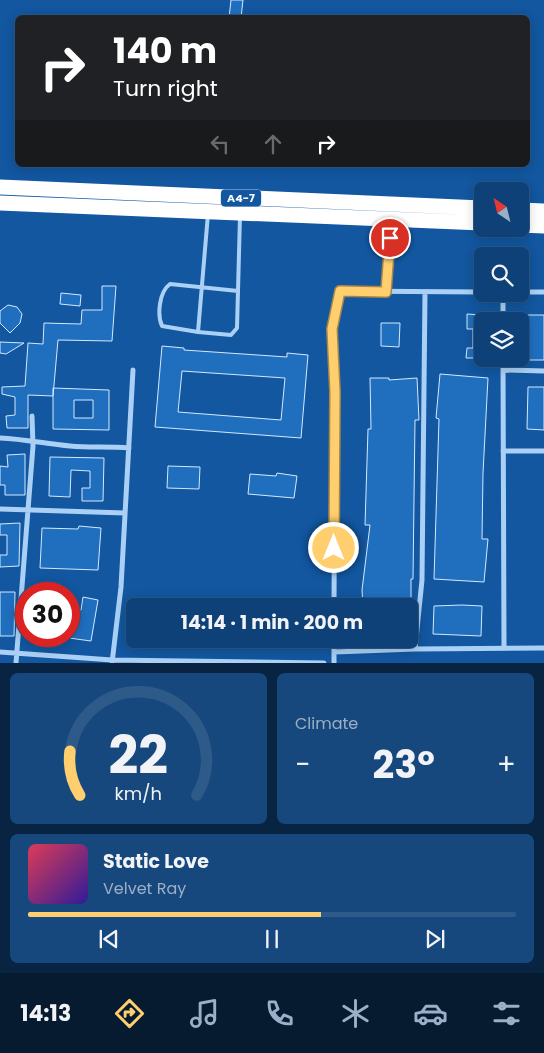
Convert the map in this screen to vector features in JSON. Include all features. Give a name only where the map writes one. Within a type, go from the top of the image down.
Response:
[{"type":"highway","name":"A4-7","points":[[0,187],[474,208]]},
{"type":"highway","name":"A4-7","points":[[0,204],[474,223]]},
{"type":"highway","points":[[529,210],[544,211]]},
{"type":"highway","points":[[529,225],[544,226]]},
{"type":"street","points":[[386,292],[391,220]]},
{"type":"street","points":[[334,598],[335,392],[332,329],[340,291],[474,292]]},
{"type":"street","points":[[418,619],[422,580],[425,292]]},
{"type":"street","points":[[529,292],[544,292]]},
{"type":"street","points":[[112,662],[121,587],[133,370]]},
{"type":"street","points":[[504,647],[503,370],[544,371]]},
{"type":"street","points":[[16,663],[33,440],[32,416]]},
{"type":"street","points":[[0,438],[33,440],[71,446],[129,448]]},
{"type":"street","points":[[503,450],[544,452]]},
{"type":"street","points":[[0,509],[28,512],[125,513]]},
{"type":"street","points":[[334,648],[334,663]]},
{"type":"street","points":[[334,652],[415,648]]},
{"type":"street","points":[[418,648],[544,648]]},
{"type":"street","points":[[0,652],[112,662],[324,663]]},
{"type":"lane","points":[[198,332],[208,212]]},
{"type":"lane","points":[[238,290],[170,284],[162,294],[160,321],[162,326],[198,332],[234,333],[238,290],[240,213]]},
{"type":"building","points":[[231,0],[243,0],[241,15],[229,15]]},
{"type":"building","points":[[102,286],[116,286],[112,341],[58,340],[53,396],[28,395],[28,428],[7,428],[6,416],[15,415],[15,397],[2,394],[2,387],[25,386],[28,343],[43,344],[44,323],[81,324],[82,310],[102,310]]},
{"type":"building","points":[[61,293],[81,295],[80,306],[60,304]]},
{"type":"building","points":[[8,305],[17,307],[22,314],[20,323],[10,333],[0,323],[0,311]]},
{"type":"building","points":[[467,314],[474,314],[474,358],[466,358],[467,348],[473,348],[473,329],[467,329]]},
{"type":"building","points":[[529,315],[544,315],[544,360],[529,360]]},
{"type":"building","points":[[381,323],[400,323],[399,347],[381,346]]},
{"type":"building","points":[[0,342],[24,343],[6,354],[0,353]]},
{"type":"building","points":[[162,346],[184,348],[184,350],[287,357],[287,353],[308,355],[301,438],[155,427]],"holes":[[[182,371],[285,378],[281,420],[178,412]]]},
{"type":"building","points":[[440,374],[488,378],[482,539],[488,539],[484,582],[434,579],[439,419],[436,418]]},
{"type":"building","points":[[370,378],[389,378],[389,380],[417,378],[419,420],[415,420],[413,579],[411,579],[411,598],[362,598],[370,525],[365,525],[368,429],[371,429]]},
{"type":"building","points":[[528,387],[544,387],[544,430],[527,429]]},
{"type":"building","points":[[53,388],[109,390],[109,430],[53,429]],"holes":[[[74,400],[93,400],[93,418],[74,418]]]},
{"type":"building","points":[[25,454],[25,495],[5,495],[5,485],[0,485],[0,466],[8,467],[7,455]]},
{"type":"building","points":[[50,457],[104,458],[103,501],[82,501],[82,488],[90,488],[90,471],[71,470],[70,497],[49,496]]},
{"type":"building","points":[[168,466],[200,467],[199,489],[167,488]]},
{"type":"building","points":[[277,473],[297,476],[294,498],[248,494],[250,474],[276,476]]},
{"type":"building","points":[[20,523],[19,566],[0,567],[0,555],[7,555],[7,535],[0,535],[0,524]]},
{"type":"building","points":[[79,526],[101,528],[98,570],[40,568],[42,528],[78,529]]},
{"type":"building","points":[[0,592],[15,592],[14,636],[0,636]]},
{"type":"building","points":[[83,597],[98,600],[91,641],[80,640]]},
{"type":"building","points":[[434,606],[482,606],[481,636],[433,634]]},
{"type":"route","points":[[334,548],[335,392],[332,329],[340,291],[386,292],[390,238]]}]
